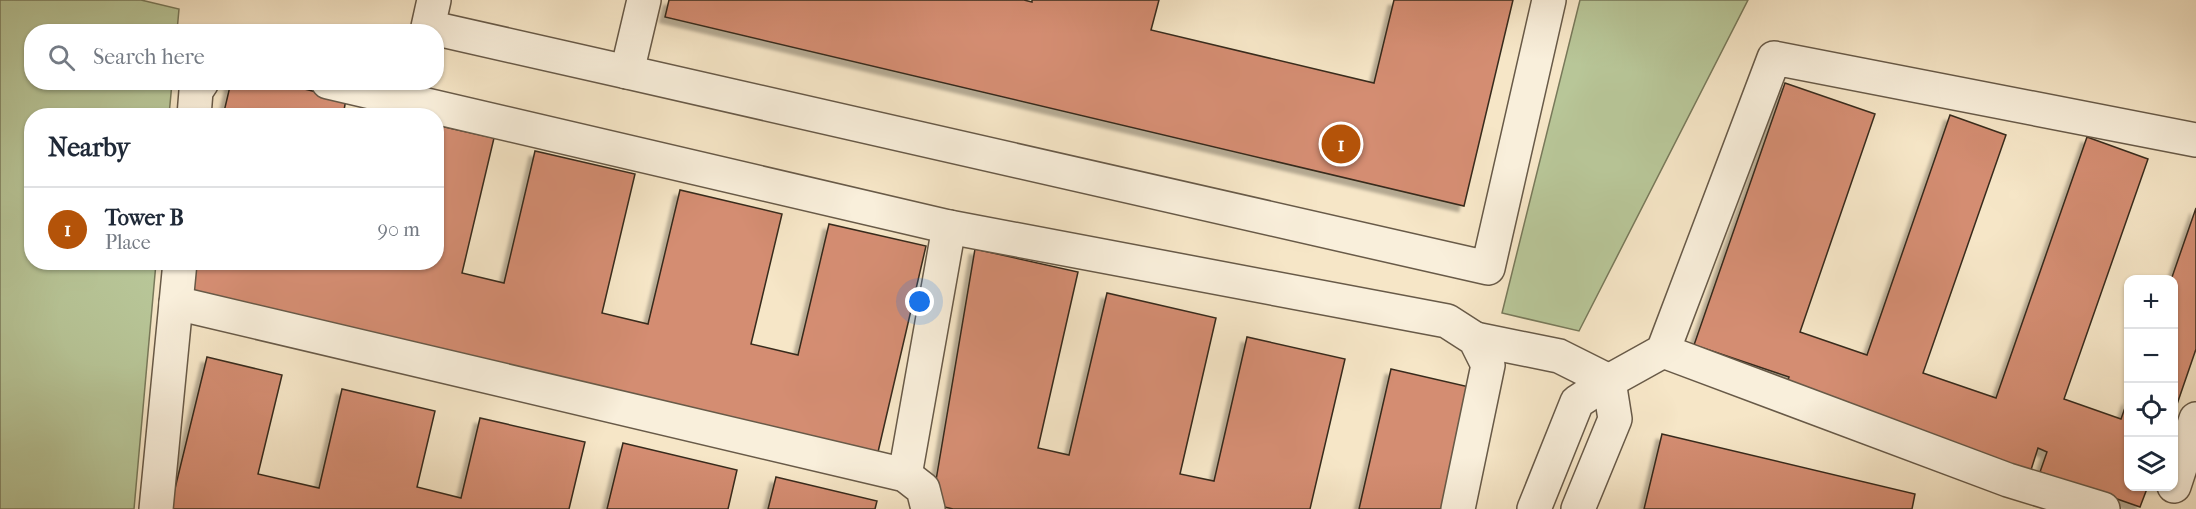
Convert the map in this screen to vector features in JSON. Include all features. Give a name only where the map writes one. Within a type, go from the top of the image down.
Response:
[{"type":"street","points":[[429,24],[434,0]]},
{"type":"street","points":[[627,72],[644,0]]},
{"type":"street","points":[[444,31],[1488,268],[1549,0]]},
{"type":"street","points":[[1534,509],[1577,402],[1663,351],[1774,58],[2196,140]]},
{"type":"street","points":[[195,108],[197,90]]},
{"type":"street","points":[[362,90],[439,108]]},
{"type":"street","points":[[444,109],[949,227],[1447,321],[1475,339],[1559,356],[1609,381]]},
{"type":"street","points":[[905,475],[949,227]]},
{"type":"street","points":[[156,509],[179,270]]},
{"type":"street","points":[[176,303],[905,475],[923,489],[928,509]]},
{"type":"street","points":[[1458,509],[1488,365],[1475,339]]},
{"type":"street","points":[[1663,351],[2008,480],[2103,509]]},
{"type":"street","points":[[1578,509],[1615,420],[1609,381]]},
{"type":"street","points":[[2178,471],[2196,419]]},
{"type":"street","points":[[2164,509],[2171,491]]},
{"type":"green space","points":[[0,0],[141,0],[179,9],[178,24],[24,24],[24,90],[171,90],[170,108],[24,108],[24,270],[155,270],[134,509],[0,509]]},
{"type":"green space","points":[[1580,0],[1748,0],[1579,331],[1502,313]]},
{"type":"building","points":[[669,0],[1024,0],[1032,2],[1032,0],[1159,0],[1151,30],[1374,83],[1394,0],[1513,0],[1464,206],[665,17]]},
{"type":"building","points":[[1785,83],[1875,114],[1800,332],[1867,355],[1950,115],[2006,135],[1923,373],[1996,398],[2087,137],[2148,159],[2064,399],[2121,419],[2124,410],[2124,491],[2146,491],[2140,507],[2040,472],[2047,452],[2038,448],[2029,476],[1784,392],[1789,377],[1694,345]]},
{"type":"building","points":[[229,90],[308,90],[346,99],[344,108],[225,108]]},
{"type":"building","points":[[444,127],[494,138],[462,273],[504,283],[535,151],[635,174],[602,313],[648,324],[680,190],[782,214],[751,344],[798,355],[829,224],[926,246],[878,452],[183,291],[187,270],[444,270]]},
{"type":"building","points":[[2196,208],[2196,349],[2178,401],[2178,275],[2173,275]]},
{"type":"building","points":[[975,249],[1078,272],[1038,448],[1069,455],[1107,293],[1216,318],[1180,474],[1214,481],[1247,337],[1345,359],[1310,509],[953,509],[932,504]]},
{"type":"building","points":[[207,357],[282,375],[258,474],[319,488],[342,389],[435,411],[417,487],[461,498],[480,418],[585,442],[569,509],[170,509]]},
{"type":"building","points":[[1391,369],[1478,389],[1450,509],[1359,509]]},
{"type":"building","points":[[1662,434],[1915,494],[1912,509],[1644,509]]},
{"type":"building","points":[[623,443],[737,470],[728,509],[607,509]]},
{"type":"building","points":[[776,477],[877,501],[875,509],[768,509]]},
{"type":"place","name":"Tower B","points":[[1341,144]]}]
